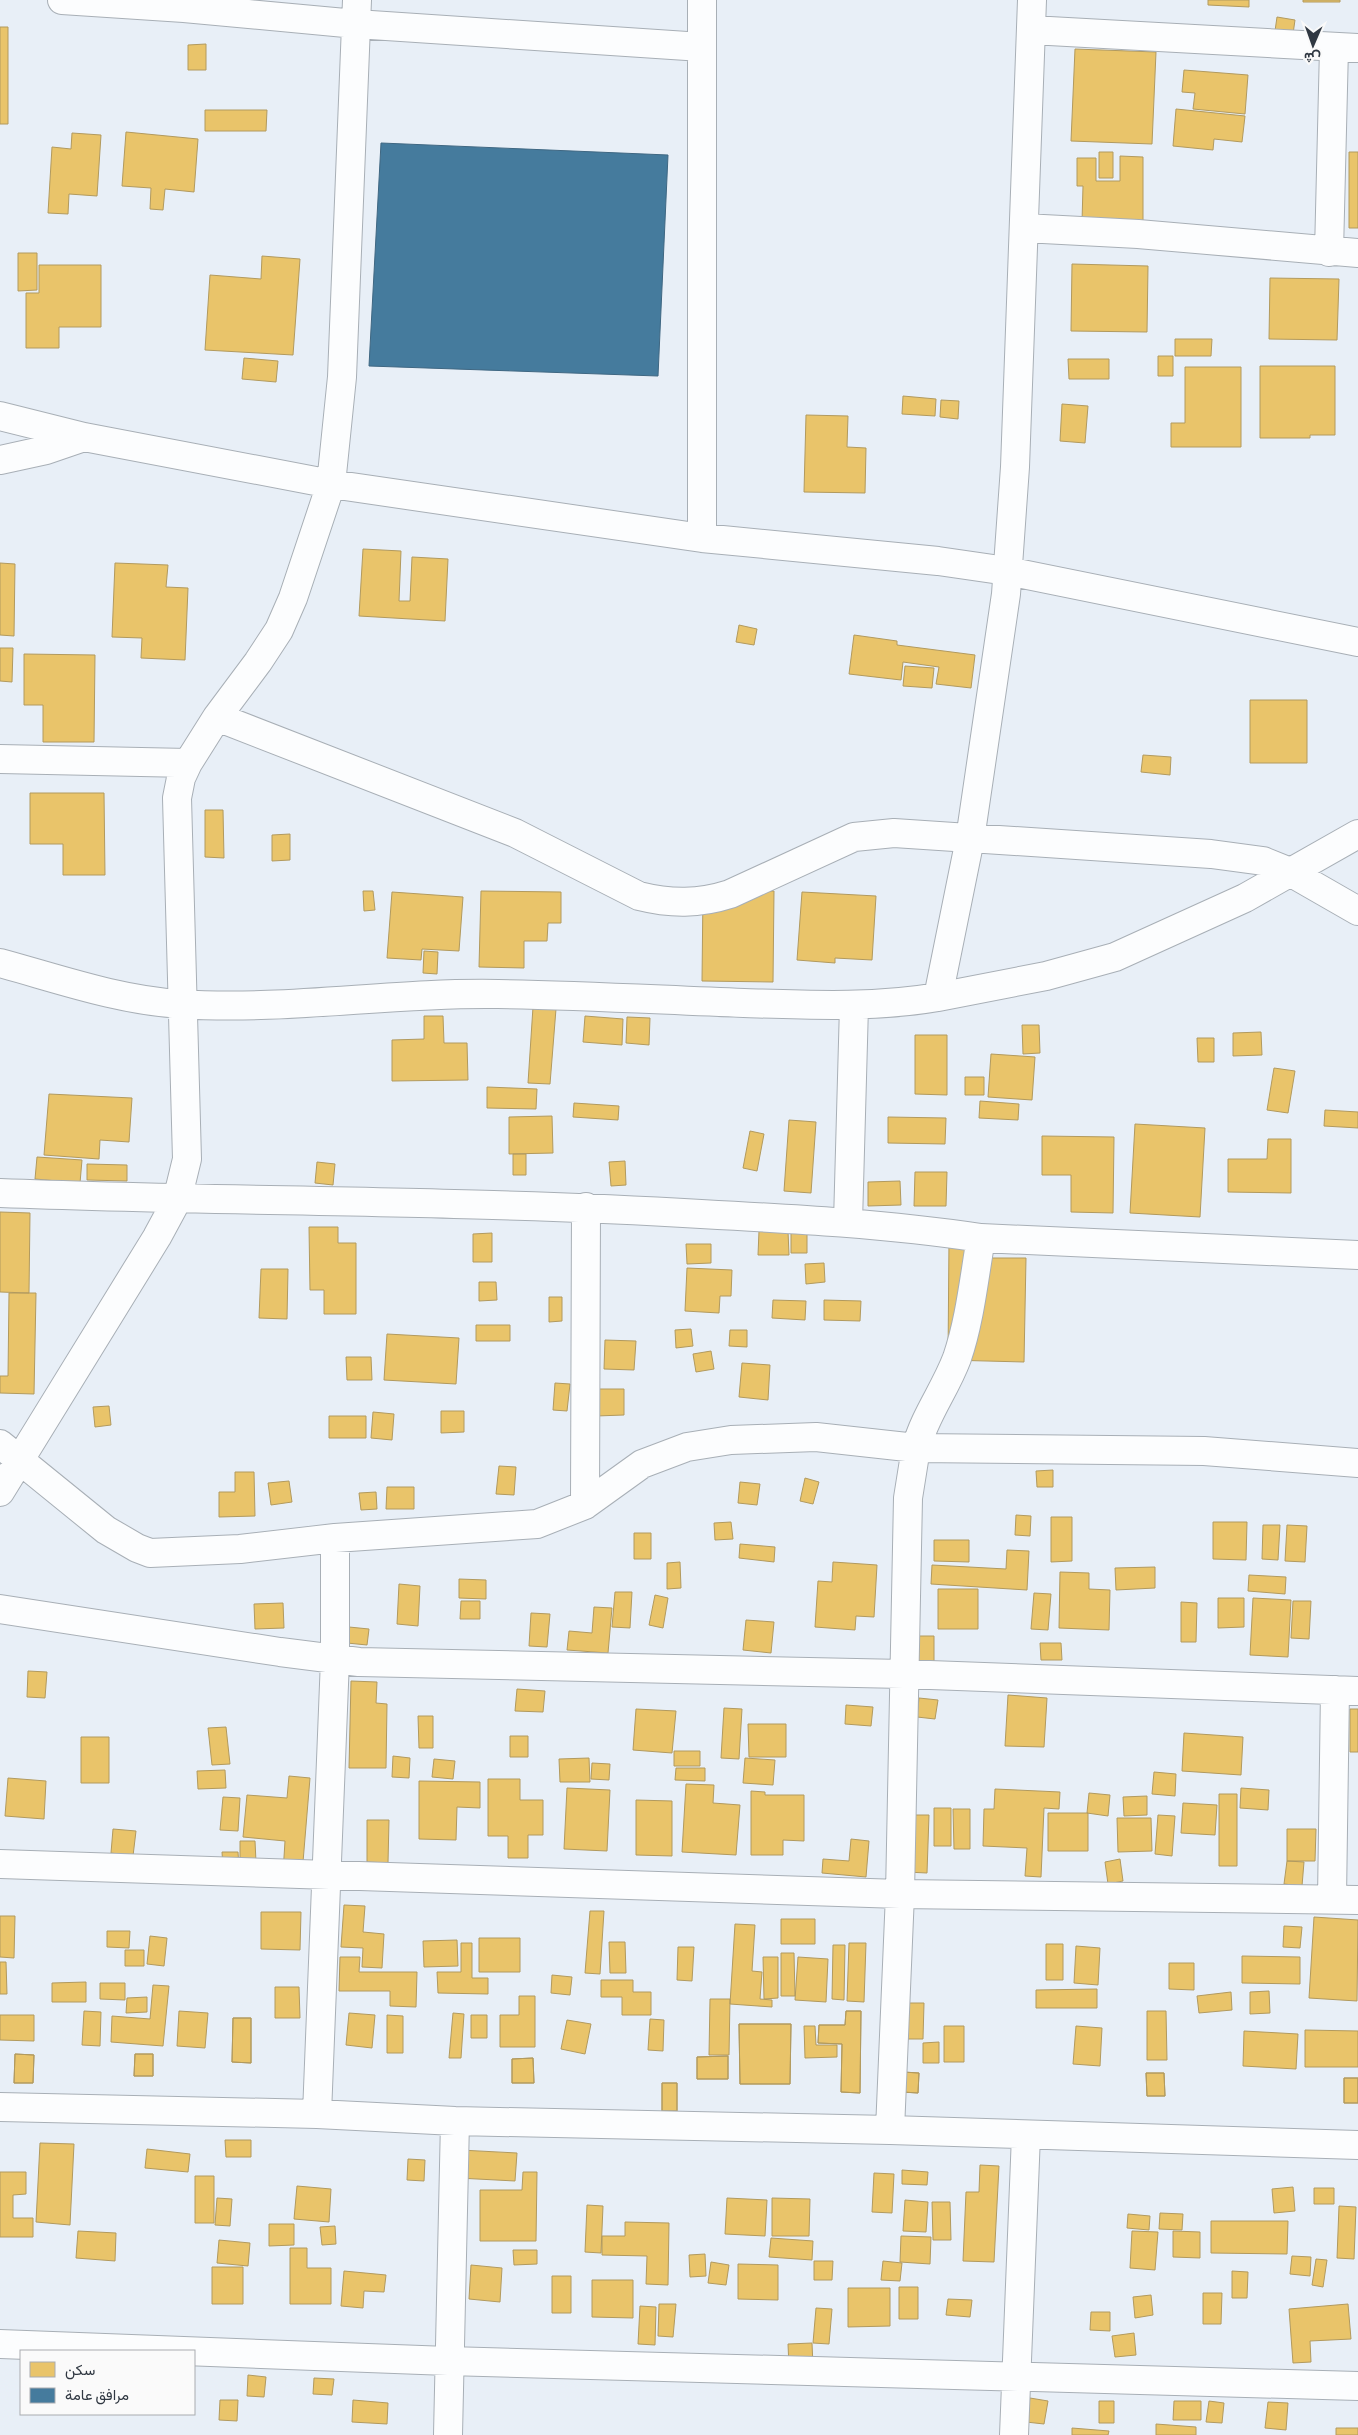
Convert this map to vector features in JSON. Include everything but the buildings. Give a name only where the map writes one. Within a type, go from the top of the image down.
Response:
[{"type":"street","points":[[62,0],[184,8],[356,12],[702,47]]},
{"type":"street","points":[[702,0],[702,538]]},
{"type":"street","points":[[938,997],[970,839],[1007,571],[1015,467],[1032,0]]},
{"type":"street","points":[[0,1492],[9,1452],[59,1399],[177,1200],[187,1159],[177,798],[181,778],[188,762],[217,717],[279,630],[293,598],[331,484],[342,377],[356,12]]},
{"type":"street","points":[[1031,30],[1346,48],[1329,252]]},
{"type":"street","points":[[1024,228],[1138,234],[1358,253]]},
{"type":"street","points":[[0,416],[84,437],[331,484],[702,538],[938,561],[1007,571],[1358,642]]},
{"type":"street","points":[[0,460],[46,450],[84,437]]},
{"type":"street","points":[[217,717],[508,830],[639,896],[659,901],[691,903],[730,894],[854,837],[894,833],[1211,854],[1263,861],[1290,872],[1358,911]]},
{"type":"street","points":[[0,759],[188,762]]},
{"type":"street","points":[[0,963],[100,991],[150,1001],[182,1004],[268,1004],[404,995],[497,994],[854,1006],[938,997],[1046,976],[1115,957],[1245,898],[1358,834]]},
{"type":"street","points":[[848,1222],[854,1006]]},
{"type":"street","points":[[0,1194],[177,1200],[586,1207],[848,1222],[981,1238],[1358,1255]]},
{"type":"street","points":[[586,1207],[586,1505]]},
{"type":"street","points":[[890,2130],[900,1894],[908,1498],[916,1448],[922,1426],[948,1380],[963,1340],[981,1238]]},
{"type":"street","points":[[9,1452],[106,1530],[137,1548],[150,1553],[240,1549],[335,1538],[530,1525],[560,1517],[586,1505],[642,1464],[687,1447],[731,1440],[816,1438],[916,1448],[1204,1451],[1358,1463]]},
{"type":"street","points":[[317,2114],[334,1659],[335,1538]]},
{"type":"street","points":[[0,1609],[280,1652],[334,1659],[403,1664],[903,1674],[1347,1690],[1345,1900],[900,1894],[0,1864]]},
{"type":"street","points":[[0,2106],[317,2114],[455,2121],[890,2130],[1358,2146]]},
{"type":"street","points":[[448,2435],[448,2361],[455,2121]]},
{"type":"street","points":[[1014,2435],[1026,2135]]},
{"type":"street","points":[[0,2344],[158,2350]]},
{"type":"street","points":[[195,2351],[448,2361],[1358,2386]]}]
